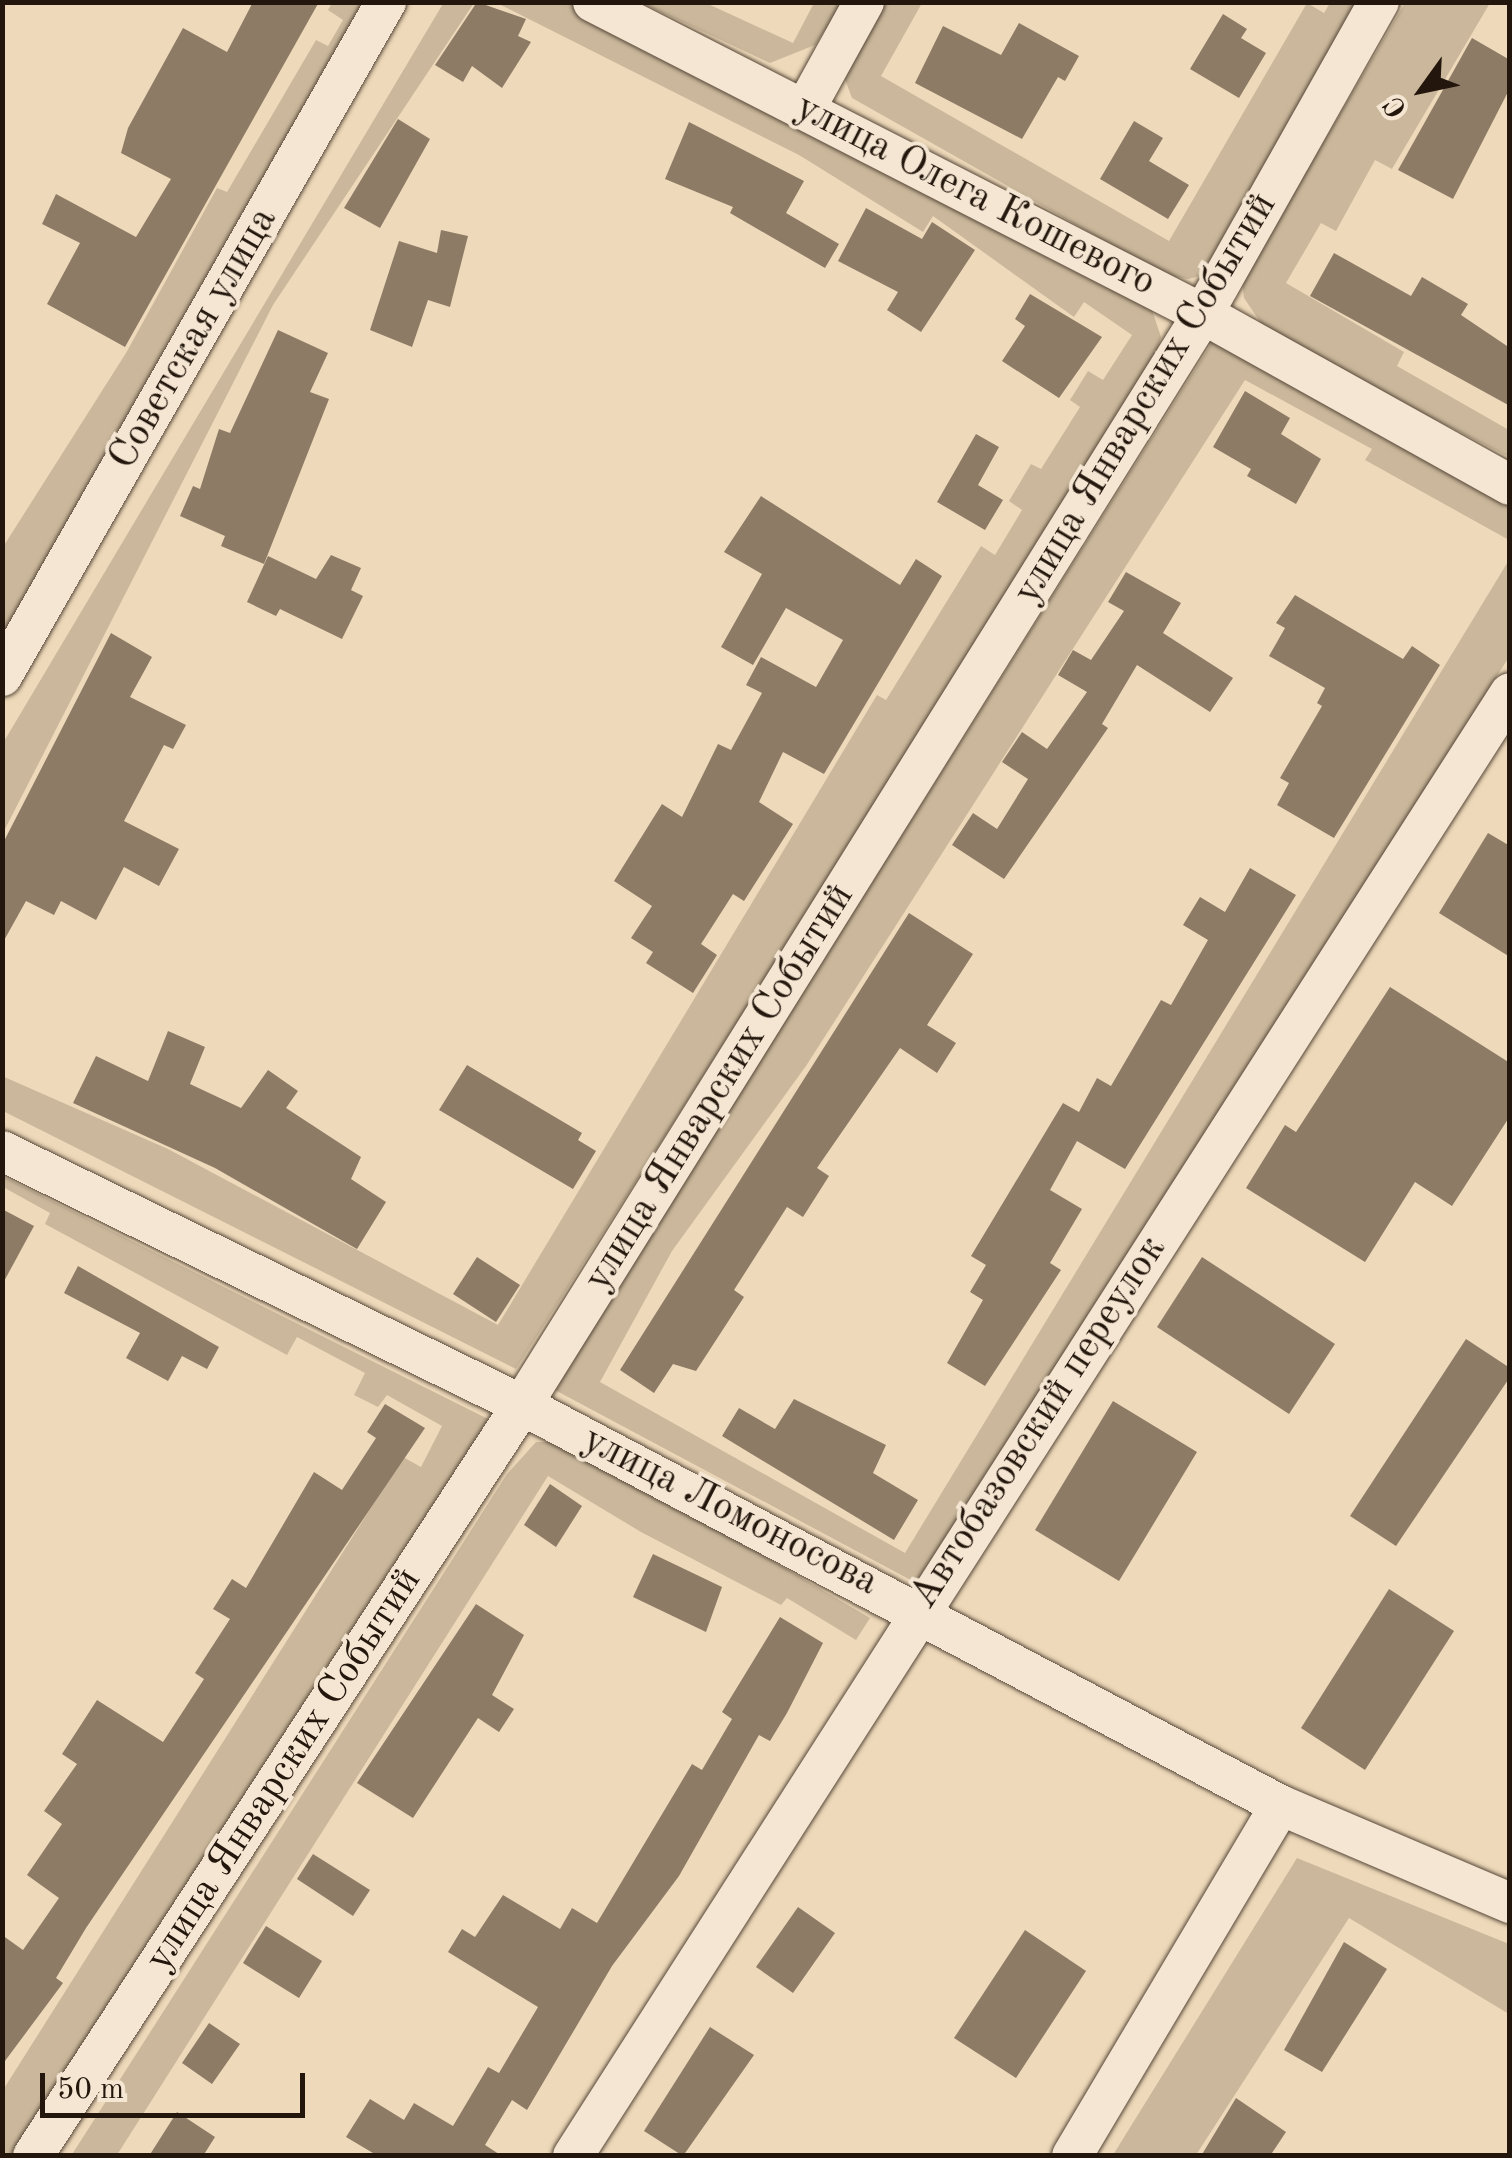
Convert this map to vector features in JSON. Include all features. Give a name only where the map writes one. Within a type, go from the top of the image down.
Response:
[{"type":"street","name":"Советская улица","points":[[2,676],[386,2]]},
{"type":"street","name":"улица Олега Кошевого","points":[[593,2],[1203,314],[1510,484]]},
{"type":"street","points":[[805,108],[864,2]]},
{"type":"street","name":"улица Январских Событий","points":[[33,2156],[522,1405],[1203,314],[1379,2]]},
{"type":"street","name":"Автобазовский переулок","points":[[573,2156],[918,1610],[1510,693]]},
{"type":"street","name":"улица Ломоносова","points":[[2,1151],[522,1405],[918,1610],[1280,1805],[1510,1903]]},
{"type":"street","points":[[1072,2156],[1280,1805]]},
{"type":"shaded area","points":[[444,2],[474,3],[273,305],[3,833],[3,743]]},
{"type":"shaded area","points":[[332,3],[394,3],[3,648],[3,547],[126,353],[217,188],[227,192],[316,40],[328,46],[343,20],[328,10]]},
{"type":"shaded area","points":[[497,3],[579,3],[1152,310],[1161,337],[1151,374],[516,1369],[3,1111],[2,1076],[168,1149],[498,1325],[877,695],[886,700],[981,546],[995,555],[1022,510],[1009,501],[1031,464],[1041,469],[1080,407],[1070,400],[1088,371],[1103,380],[1132,335],[1084,302],[1074,317],[933,216],[923,232],[799,155]]},
{"type":"shaded area","points":[[642,3],[706,3],[793,43],[814,3],[843,3],[815,45],[770,63]]},
{"type":"shaded area","points":[[881,3],[922,3],[881,76],[1169,241],[1307,3],[1324,13],[1330,3],[1365,3],[1205,275],[1188,279],[1165,275],[852,98],[843,74]]},
{"type":"shaded area","points":[[1405,3],[1490,3],[1392,169],[1375,160],[1336,231],[1321,223],[1286,283],[1404,352],[1397,366],[1509,430],[1509,457],[1269,335],[1244,298],[1242,281]]},
{"type":"shaded area","points":[[1213,341],[1509,504],[1509,540],[1365,460],[1372,449],[1245,380],[806,1066],[672,1251],[600,1382],[905,1553],[1509,560],[1509,657],[920,1585],[553,1389]]},
{"type":"shaded area","points":[[2,1176],[492,1421],[17,2156],[3,2155],[3,2090],[403,1457],[421,1467],[442,1426],[387,1395],[378,1407],[354,1395],[365,1373],[297,1337],[287,1355],[45,1224],[50,1213],[3,1187]]},
{"type":"shaded area","points":[[536,1442],[550,1442],[737,1540],[870,1618],[856,1640],[787,1598],[781,1605],[641,1532],[548,1476],[117,2155],[71,2156],[507,1474]]},
{"type":"shaded area","points":[[1297,1858],[1509,1944],[1509,2014],[1349,1918],[1196,2155],[1113,2155]]},
{"type":"building","points":[[253,2],[319,2],[125,347],[47,304],[80,243],[42,224],[56,194],[136,237],[171,179],[121,153],[128,128],[183,28],[227,52]]},
{"type":"building","points":[[477,2],[526,19],[518,36],[531,42],[502,88],[472,66],[463,82],[435,65]]},
{"type":"building","points":[[1223,14],[1247,29],[1241,38],[1266,53],[1239,98],[1190,69]]},
{"type":"building","points":[[1019,23],[1079,56],[1065,81],[1058,77],[1022,139],[915,83],[943,26],[1001,55]]},
{"type":"building","points":[[1472,38],[1510,60],[1510,88],[1453,199],[1398,170]]},
{"type":"building","points":[[398,119],[430,139],[380,228],[344,208]]},
{"type":"building","points":[[1134,121],[1163,138],[1149,161],[1189,185],[1168,219],[1100,179]]},
{"type":"building","points":[[689,122],[804,181],[786,213],[839,244],[825,268],[730,213],[733,207],[665,179]]},
{"type":"building","points":[[866,208],[922,239],[932,222],[975,250],[921,332],[887,310],[898,292],[838,261]]},
{"type":"building","points":[[441,230],[468,236],[450,307],[428,300],[412,347],[370,330],[399,241],[437,253]]},
{"type":"building","points":[[1334,253],[1411,296],[1422,277],[1468,304],[1461,315],[1510,348],[1510,406],[1310,296]]},
{"type":"building","points":[[1030,294],[1102,337],[1059,398],[1002,361],[1025,326],[1015,319]]},
{"type":"building","points":[[278,330],[328,353],[310,392],[329,399],[264,564],[221,546],[225,536],[180,516],[193,486],[200,489],[219,429],[230,433]]},
{"type":"building","points":[[1245,391],[1290,418],[1281,434],[1321,459],[1296,504],[1247,476],[1251,469],[1213,447]]},
{"type":"building","points":[[976,434],[999,447],[978,485],[1003,500],[985,530],[937,502]]},
{"type":"building","points":[[761,496],[900,585],[916,559],[942,576],[824,774],[783,752],[759,802],[793,824],[744,901],[733,894],[701,944],[717,955],[693,993],[646,963],[653,952],[631,938],[652,906],[614,881],[662,804],[682,817],[718,744],[731,750],[762,693],[746,685],[761,657],[816,687],[843,640],[786,608],[753,665],[721,647],[762,574],[724,552]]},
{"type":"building","points":[[331,555],[361,568],[351,590],[363,596],[342,639],[280,609],[276,616],[247,602],[268,556],[316,579]]},
{"type":"building","points":[[1126,572],[1181,603],[1163,633],[1233,678],[1210,712],[1137,665],[1102,724],[1108,728],[1004,879],[952,845],[973,813],[997,829],[1028,779],[1002,762],[1022,732],[1047,749],[1087,692],[1058,675],[1073,650],[1091,660],[1124,611],[1108,602]]},
{"type":"building","points":[[1295,595],[1403,659],[1412,646],[1440,665],[1334,838],[1277,805],[1289,783],[1280,778],[1322,706],[1317,703],[1325,688],[1269,656],[1285,628],[1276,623]]},
{"type":"building","points":[[111,633],[152,657],[130,697],[186,725],[173,749],[164,745],[124,821],[179,849],[159,886],[124,867],[96,920],[61,901],[54,915],[26,901],[2,944],[2,845]]},
{"type":"building","points":[[1488,833],[1510,846],[1510,957],[1439,913]]},
{"type":"building","points":[[1250,868],[1296,895],[1125,1169],[1077,1141],[1050,1190],[1082,1209],[1050,1263],[1061,1270],[985,1386],[947,1363],[983,1300],[970,1292],[986,1265],[971,1256],[1063,1103],[1079,1112],[1097,1078],[1111,1086],[1161,1000],[1171,1005],[1208,940],[1183,925],[1200,897],[1225,912]]},
{"type":"building","points":[[909,913],[973,954],[927,1025],[956,1043],[937,1073],[900,1048],[817,1168],[829,1176],[803,1217],[787,1207],[734,1290],[744,1297],[696,1371],[673,1364],[654,1393],[620,1370]]},
{"type":"building","points":[[1390,987],[1510,1063],[1510,1116],[1452,1206],[1415,1182],[1365,1262],[1246,1188],[1285,1125],[1296,1132]]},
{"type":"building","points":[[168,1031],[205,1047],[190,1084],[241,1108],[268,1070],[298,1091],[286,1108],[361,1157],[351,1179],[386,1202],[357,1249],[215,1168],[73,1103],[96,1056],[148,1081]]},
{"type":"building","points":[[467,1065],[582,1133],[578,1140],[596,1151],[573,1189],[439,1110]]},
{"type":"building","points":[[2,1209],[34,1226],[2,1285]]},
{"type":"building","points":[[477,1257],[520,1285],[496,1322],[453,1294]]},
{"type":"building","points":[[1202,1257],[1335,1344],[1289,1414],[1157,1327]]},
{"type":"building","points":[[78,1266],[219,1347],[207,1369],[182,1356],[168,1381],[126,1358],[140,1333],[64,1293]]},
{"type":"building","points":[[1466,1339],[1510,1368],[1510,1377],[1396,1546],[1350,1516]]},
{"type":"building","points":[[794,1399],[886,1445],[873,1473],[918,1500],[894,1540],[722,1436],[739,1408],[775,1429]]},
{"type":"building","points":[[1113,1401],[1197,1452],[1119,1581],[1035,1530]]},
{"type":"building","points":[[385,1404],[425,1428],[86,1928],[56,1978],[63,1983],[2,2065],[2,1935],[23,1950],[59,1898],[27,1875],[62,1824],[44,1811],[77,1764],[62,1754],[97,1700],[163,1742],[204,1679],[195,1673],[230,1619],[213,1609],[232,1579],[246,1588],[314,1472],[342,1490],[376,1438],[367,1432]]},
{"type":"building","points":[[550,1484],[582,1506],[556,1547],[524,1525]]},
{"type":"building","points":[[653,1554],[722,1587],[706,1632],[633,1597]]},
{"type":"building","points":[[1389,1589],[1454,1631],[1365,1770],[1301,1728]]},
{"type":"building","points":[[476,1604],[524,1635],[492,1695],[514,1709],[499,1732],[478,1718],[413,1818],[357,1783]]},
{"type":"building","points":[[780,1617],[823,1643],[787,1713],[770,1741],[759,1735],[679,1876],[612,1966],[527,2110],[512,2100],[485,2145],[502,2156],[378,2156],[346,2137],[370,2099],[404,2120],[414,2103],[453,2126],[488,2067],[499,2073],[538,2007],[448,1952],[462,1929],[475,1937],[503,1895],[560,1929],[572,1908],[597,1923],[692,1764],[702,1770],[732,1719],[722,1712]]},
{"type":"building","points":[[313,1854],[370,1890],[353,1916],[297,1879]]},
{"type":"building","points":[[798,1907],[835,1933],[793,1993],[756,1967]]},
{"type":"building","points":[[266,1926],[322,1961],[299,1998],[243,1963]]},
{"type":"building","points":[[1025,1930],[1086,1971],[1016,2078],[954,2038]]},
{"type":"building","points":[[1344,1942],[1387,1969],[1322,2072],[1284,2050]]},
{"type":"building","points":[[209,2023],[240,2044],[212,2084],[182,2063]]},
{"type":"building","points":[[710,2027],[754,2055],[683,2156],[644,2131]]},
{"type":"building","points":[[1236,2098],[1286,2132],[1270,2156],[1201,2156]]},
{"type":"building","points":[[177,2112],[215,2137],[203,2156],[149,2156]]}]
